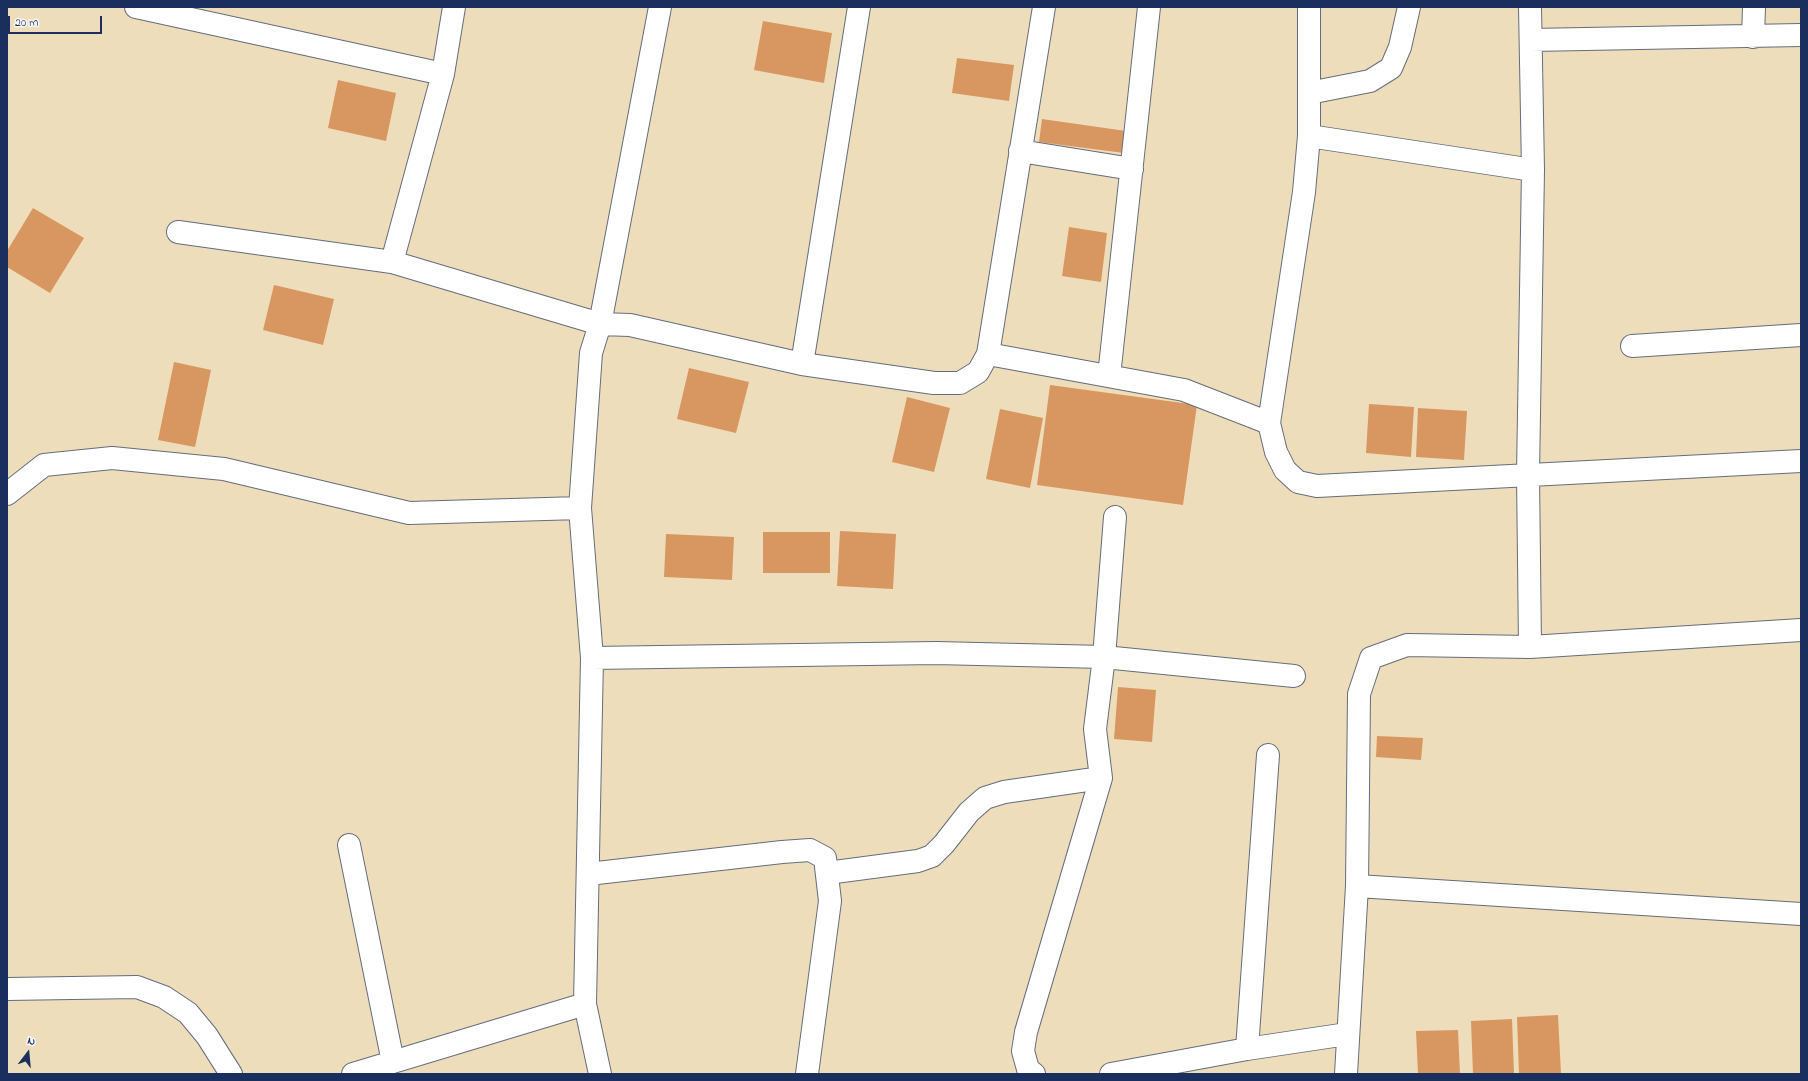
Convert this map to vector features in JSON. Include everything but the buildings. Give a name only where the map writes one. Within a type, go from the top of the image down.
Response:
[{"type":"street","points":[[136,7],[444,74]]},
{"type":"street","points":[[392,262],[444,74],[454,7]]},
{"type":"street","points":[[600,1074],[585,1004],[588,874],[588,765],[592,658],[580,508],[591,353],[600,324],[660,7]]},
{"type":"street","points":[[802,364],[859,7]]},
{"type":"street","points":[[178,232],[392,262],[600,324],[630,325],[802,364],[934,382],[960,383],[978,372],[988,354],[1044,7]]},
{"type":"street","points":[[1109,376],[1149,7]]},
{"type":"street","points":[[1309,7],[1309,136],[1304,192],[1268,423],[1276,452],[1285,470],[1298,482],[1317,486],[1801,461]]},
{"type":"street","points":[[1309,93],[1370,81],[1391,68],[1400,47],[1409,7]]},
{"type":"street","points":[[1530,7],[1533,170],[1528,474],[1530,647]]},
{"type":"street","points":[[1753,36],[1754,7]]},
{"type":"street","points":[[1531,40],[1801,35]]},
{"type":"street","points":[[1309,136],[1533,170]]},
{"type":"street","points":[[1020,151],[1132,169]]},
{"type":"street","points":[[1632,346],[1801,335]]},
{"type":"street","points":[[988,354],[1184,390],[1268,423]]},
{"type":"street","points":[[7,494],[44,465],[112,458],[224,469],[409,513],[580,508]]},
{"type":"street","points":[[1028,1072],[1023,1051],[1026,1032],[1101,778],[1095,729],[1104,657],[1115,517]]},
{"type":"street","points":[[1346,1074],[1347,1034],[1357,886],[1359,694],[1371,658],[1407,645],[1530,647],[1801,630]]},
{"type":"street","points":[[592,658],[936,654],[1104,657],[1294,676]]},
{"type":"street","points":[[1247,1049],[1268,755]]},
{"type":"street","points":[[827,873],[918,861],[932,856],[944,844],[969,812],[985,798],[1004,792],[1101,778]]},
{"type":"street","points":[[349,845],[393,1062]]},
{"type":"street","points":[[588,874],[810,850],[825,858],[830,901],[807,1074]]},
{"type":"street","points":[[1357,886],[1801,914]]},
{"type":"street","points":[[7,989],[137,987],[164,997],[188,1013],[207,1036],[231,1074]]},
{"type":"street","points":[[354,1074],[585,1004]]},
{"type":"street","points":[[1110,1074],[1247,1049],[1347,1034]]}]
